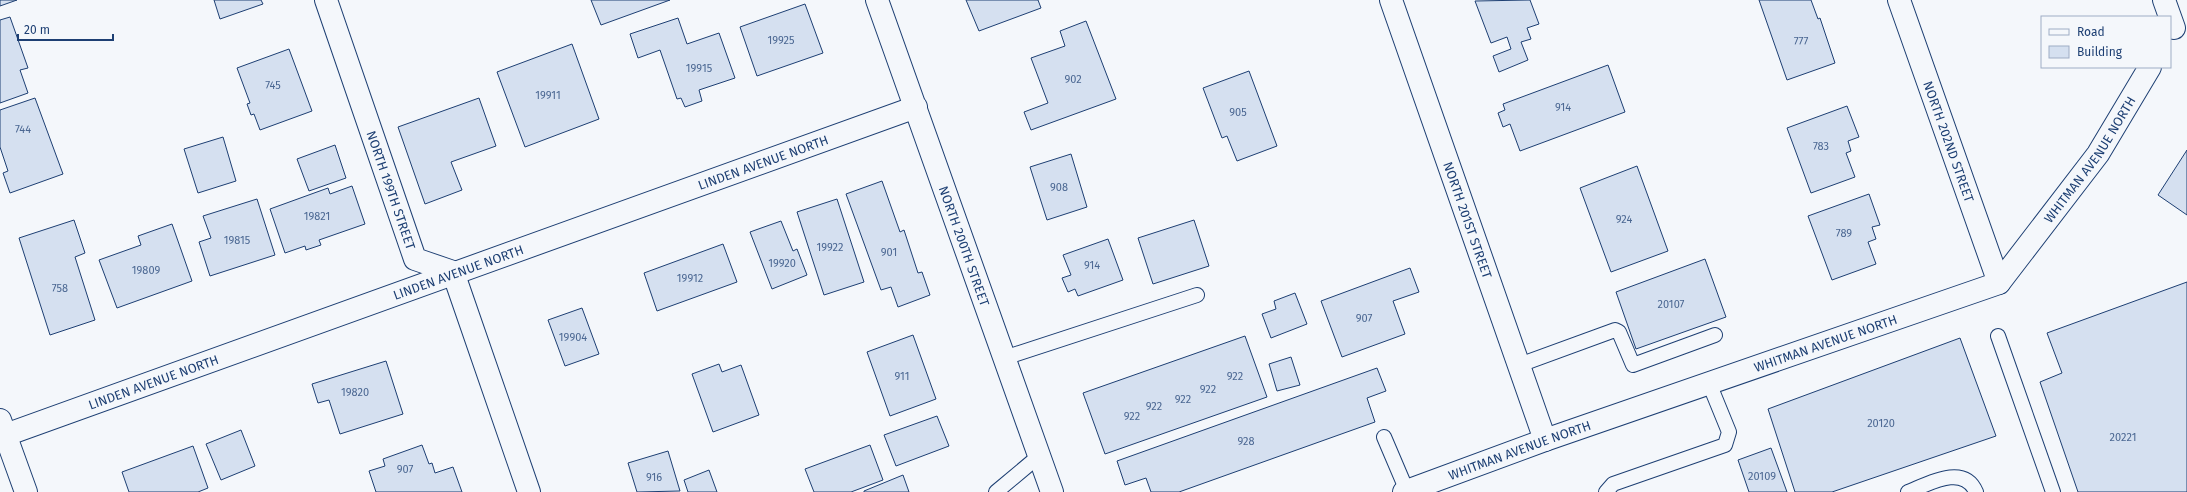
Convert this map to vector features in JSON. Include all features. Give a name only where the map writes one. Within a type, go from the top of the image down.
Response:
[{"type":"street","name":"NORTH 199TH STREET","points":[[326,0],[415,259],[452,272]]},
{"type":"street","name":"NORTH 200TH STREET","points":[[877,0],[1052,492]]},
{"type":"street","name":"NORTH 201ST STREET","points":[[1391,0],[1545,440]]},
{"type":"street","name":"NORTH 202ND STREET","points":[[1899,0],[1999,283]]},
{"type":"street","points":[[2164,0],[2177,28]]},
{"type":"street","name":"WHITMAN AVENUE NORTH","points":[[1406,492],[1545,440],[1999,283],[2098,154],[2149,68]]},
{"type":"street","name":"LINDEN AVENUE NORTH","points":[[2,431],[916,107]]},
{"type":"street","points":[[452,272],[529,492]]},
{"type":"street","points":[[2,431],[26,492]]},
{"type":"lane","points":[[1004,358],[1197,295]]},
{"type":"lane","points":[[1519,365],[1615,330],[1619,332],[1633,365],[1715,335]]},
{"type":"lane","points":[[1998,336],[2053,492]]},
{"type":"lane","points":[[1606,492],[1613,484],[1725,445],[1729,432],[1709,383]]},
{"type":"lane","points":[[1384,437],[1406,492]]},
{"type":"lane","points":[[996,492],[1039,456]]},
{"type":"lane","points":[[1908,492],[1945,477],[1961,477],[1973,487],[1976,492]]},
{"type":"building","points":[[0,0],[17,0],[0,6]]},
{"type":"building","points":[[214,0],[261,0],[263,4],[220,19]]},
{"type":"building","points":[[591,0],[670,0],[601,25]]},
{"type":"building","points":[[966,0],[1038,0],[1041,8],[979,31]]},
{"type":"building","points":[[1530,0],[1539,24],[1527,28],[1531,39],[1521,42],[1528,60],[1499,72],[1493,56],[1511,49],[1507,37],[1491,43],[1475,1]]},
{"type":"building","points":[[1759,0],[1811,0],[1818,19],[1820,18],[1835,63],[1787,80]]},
{"type":"building","points":[[805,4],[823,53],[757,76],[740,27]]},
{"type":"building","points":[[10,17],[28,68],[20,70],[28,93],[0,103],[0,20]]},
{"type":"building","points":[[678,18],[687,44],[719,33],[735,78],[699,90],[702,101],[685,107],[681,98],[677,99],[660,50],[638,58],[630,34]]},
{"type":"building","points":[[1086,21],[1116,99],[1031,130],[1024,112],[1048,103],[1031,58],[1065,46],[1060,31]]},
{"type":"building","points":[[572,44],[599,119],[525,147],[497,72]]},
{"type":"building","points":[[289,49],[312,111],[260,130],[254,114],[251,115],[247,104],[250,103],[237,68]]},
{"type":"building","points":[[1608,65],[1625,112],[1520,151],[1510,124],[1503,127],[1498,113],[1505,110],[1503,104]]},
{"type":"building","points":[[1249,71],[1277,146],[1237,161],[1227,136],[1222,138],[1203,88]]},
{"type":"building","points":[[35,98],[63,174],[10,193],[3,173],[8,171],[0,147],[0,110]]},
{"type":"building","points":[[479,98],[496,146],[451,162],[462,190],[425,204],[398,127]]},
{"type":"building","points":[[1847,106],[1859,137],[1848,141],[1851,151],[1846,153],[1855,177],[1811,193],[1787,128]]},
{"type":"building","points":[[223,137],[236,181],[198,193],[184,149]]},
{"type":"building","points":[[335,145],[346,178],[309,191],[297,159]]},
{"type":"building","points":[[2187,150],[2187,215],[2158,195]]},
{"type":"building","points":[[1071,154],[1087,207],[1047,220],[1030,167]]},
{"type":"building","points":[[1637,166],[1668,251],[1611,272],[1580,188]]},
{"type":"building","points":[[882,181],[900,232],[904,230],[918,273],[922,272],[930,295],[898,307],[891,287],[881,290],[846,194]]},
{"type":"building","points":[[352,186],[365,224],[319,240],[321,245],[306,250],[305,246],[285,253],[270,209],[328,188],[330,194]]},
{"type":"building","points":[[1869,194],[1880,225],[1872,227],[1876,239],[1868,242],[1876,264],[1832,280],[1808,216]]},
{"type":"building","points":[[257,199],[275,255],[210,276],[199,242],[211,238],[203,216]]},
{"type":"building","points":[[837,199],[864,282],[824,295],[797,212]]},
{"type":"building","points":[[74,220],[85,253],[75,257],[95,320],[50,335],[19,238]]},
{"type":"building","points":[[1194,220],[1209,266],[1153,284],[1138,238]]},
{"type":"building","points":[[781,221],[793,251],[797,249],[807,275],[772,289],[750,232]]},
{"type":"building","points":[[172,224],[192,281],[117,308],[99,260],[141,245],[138,236]]},
{"type":"building","points":[[1108,239],[1123,280],[1078,296],[1075,289],[1068,292],[1062,278],[1071,275],[1063,255]]},
{"type":"building","points":[[723,244],[737,282],[657,311],[644,273]]},
{"type":"building","points":[[1705,259],[1726,317],[1636,349],[1616,292]]},
{"type":"building","points":[[1410,268],[1419,292],[1393,301],[1405,334],[1342,357],[1321,301]]},
{"type":"building","points":[[2187,282],[2187,492],[2078,492],[2040,382],[2062,373],[2047,333]]},
{"type":"building","points":[[1295,293],[1307,324],[1271,338],[1262,314],[1276,309],[1274,301]]},
{"type":"building","points":[[582,308],[599,354],[565,366],[548,320]]},
{"type":"building","points":[[913,335],[936,399],[890,416],[867,352]]},
{"type":"building","points":[[1245,336],[1267,397],[1105,454],[1083,393]]},
{"type":"building","points":[[1960,338],[1996,436],[1832,492],[1795,492],[1768,409]]},
{"type":"building","points":[[1291,357],[1300,385],[1277,391],[1269,364]]},
{"type":"building","points":[[386,361],[403,414],[340,434],[329,400],[318,403],[312,384]]},
{"type":"building","points":[[719,364],[722,372],[741,365],[759,415],[713,432],[692,374]]},
{"type":"building","points":[[1377,368],[1386,391],[1367,398],[1375,422],[1179,492],[1151,492],[1146,478],[1125,485],[1117,461]]},
{"type":"building","points":[[937,416],[949,446],[896,466],[884,435]]},
{"type":"building","points":[[241,430],[255,466],[221,480],[206,444]]},
{"type":"building","points":[[422,445],[429,464],[432,463],[435,473],[453,467],[462,492],[376,492],[369,471],[385,466],[383,459]]},
{"type":"building","points":[[870,445],[883,480],[851,492],[814,492],[805,469]]},
{"type":"building","points":[[193,446],[208,488],[198,492],[129,492],[122,472]]},
{"type":"building","points":[[1771,448],[1787,492],[1749,492],[1738,460]]},
{"type":"building","points":[[668,451],[680,491],[637,492],[628,463]]},
{"type":"building","points":[[709,470],[717,492],[688,492],[684,480]]},
{"type":"building","points":[[903,475],[909,492],[864,492],[864,491]]}]
